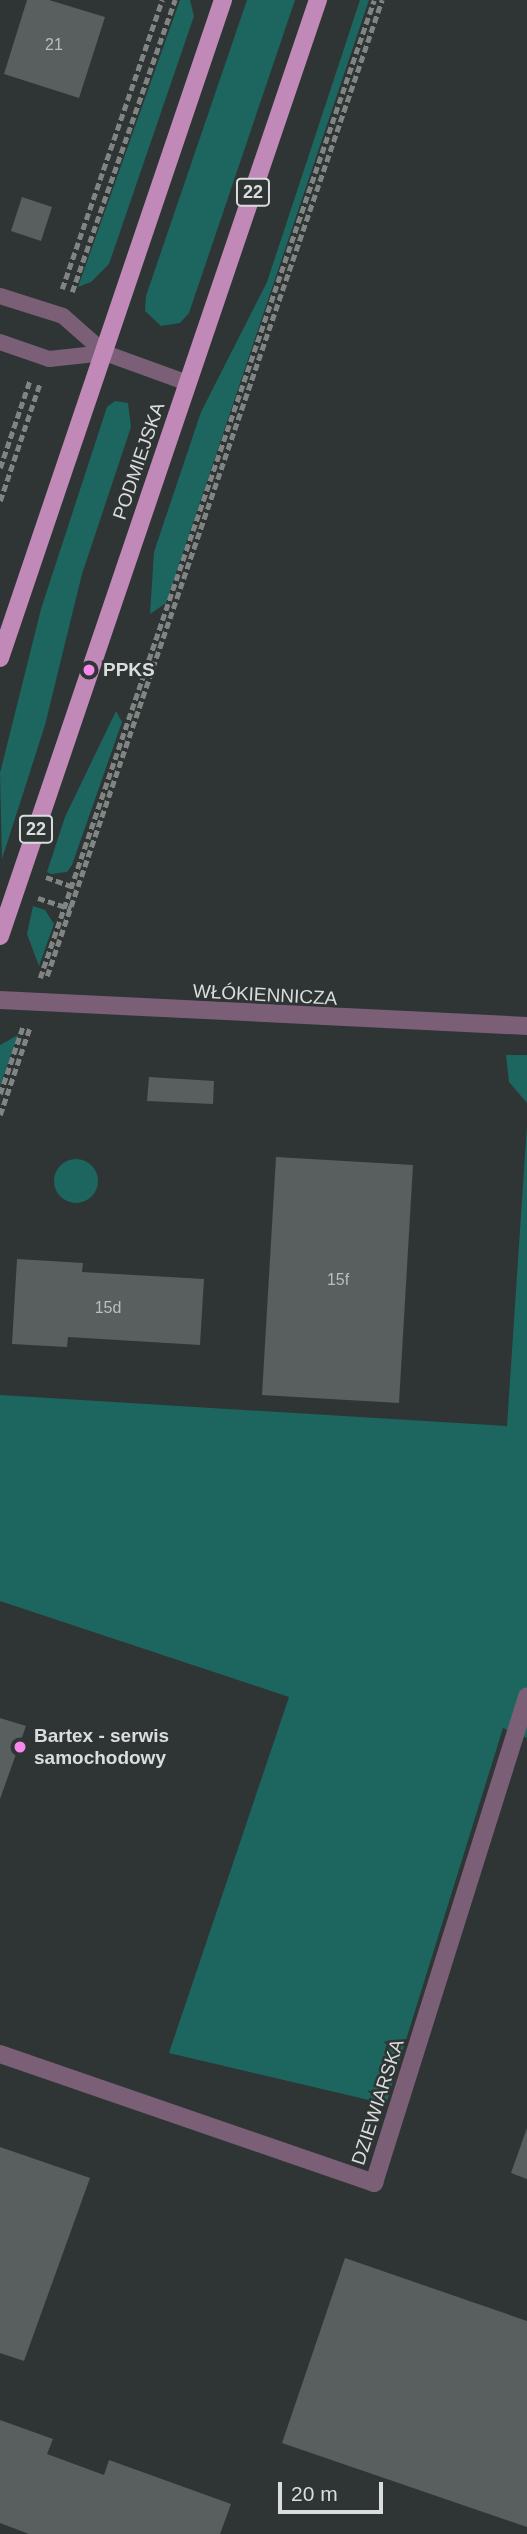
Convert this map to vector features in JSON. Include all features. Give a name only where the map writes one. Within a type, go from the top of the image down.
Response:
[{"type":"main road","points":[[0,657],[223,0]]},
{"type":"main road","name":"PODMIEJSKA","points":[[0,936],[318,0]]},
{"type":"street","name":"WŁÓKIENNICZA","points":[[0,1000],[527,1026]]},
{"type":"street","name":"DZIEWIARSKA","points":[[0,2054],[374,2183],[527,1697]]},
{"type":"lane","points":[[0,296],[58,314],[105,353],[188,383]]},
{"type":"lane","points":[[0,342],[43,357],[105,353]]},
{"type":"path","points":[[58,314],[162,0]]},
{"type":"path","points":[[58,314],[175,0]]},
{"type":"path","points":[[0,1115],[35,1002],[374,0]]},
{"type":"path","points":[[0,1094],[35,1002],[382,0]]},
{"type":"path","points":[[0,468],[43,357]]},
{"type":"path","points":[[0,501],[43,357]]},
{"type":"shaded area","points":[[180,0],[190,0],[194,16],[109,264],[91,282],[78,287]]},
{"type":"shaded area","points":[[247,0],[295,0],[189,313],[180,323],[161,326],[145,311],[146,296]]},
{"type":"shaded area","points":[[360,0],[369,0],[166,603],[150,614],[154,552],[201,412],[267,282]]},
{"type":"shaded area","points":[[115,401],[128,403],[131,427],[82,574],[45,725],[2,859],[0,773],[41,609],[107,407]]},
{"type":"shaded area","points":[[116,711],[122,722],[72,865],[67,872],[51,874],[47,872],[65,817]]},
{"type":"shaded area","points":[[33,906],[45,910],[54,924],[39,966],[27,934]]},
{"type":"shaded area","points":[[18,1035],[0,1086],[0,1045]]},
{"type":"shaded area","points":[[506,1055],[527,1055],[527,1103],[509,1082]]},
{"type":"shaded area","points":[[527,1125],[527,1738],[503,1728],[386,2104],[169,2053],[289,1697],[0,1601],[0,1395],[507,1426]]},
{"type":"shaded area","points":[[76,1159],[91,1166],[98,1181],[91,1196],[76,1203],[61,1196],[54,1181],[61,1166]]},
{"type":"building","points":[[27,0],[49,0],[105,17],[79,98],[4,74]]},
{"type":"building","points":[[22,197],[52,207],[41,241],[11,231]]},
{"type":"building","points":[[149,1077],[214,1081],[213,1104],[147,1101]]},
{"type":"building","points":[[276,1157],[413,1165],[399,1403],[262,1395]]},
{"type":"building","points":[[17,1259],[83,1263],[82,1272],[204,1279],[200,1345],[68,1337],[67,1347],[12,1344]]},
{"type":"building","points":[[0,1718],[26,1726],[0,1799]]},
{"type":"building","points":[[527,2128],[527,2179],[511,2173]]},
{"type":"building","points":[[0,2147],[90,2178],[24,2361],[0,2353]]},
{"type":"building","points":[[345,2258],[527,2321],[527,2527],[282,2443]]},
{"type":"building","points":[[0,2420],[53,2439],[47,2454],[104,2475],[109,2460],[231,2504],[220,2534],[29,2534],[0,2523]]},
{"type":"place","name":"PPKS","points":[[89,670]]},
{"type":"place","name":"Bartex - serwis samochodowy","points":[[20,1747]]}]
